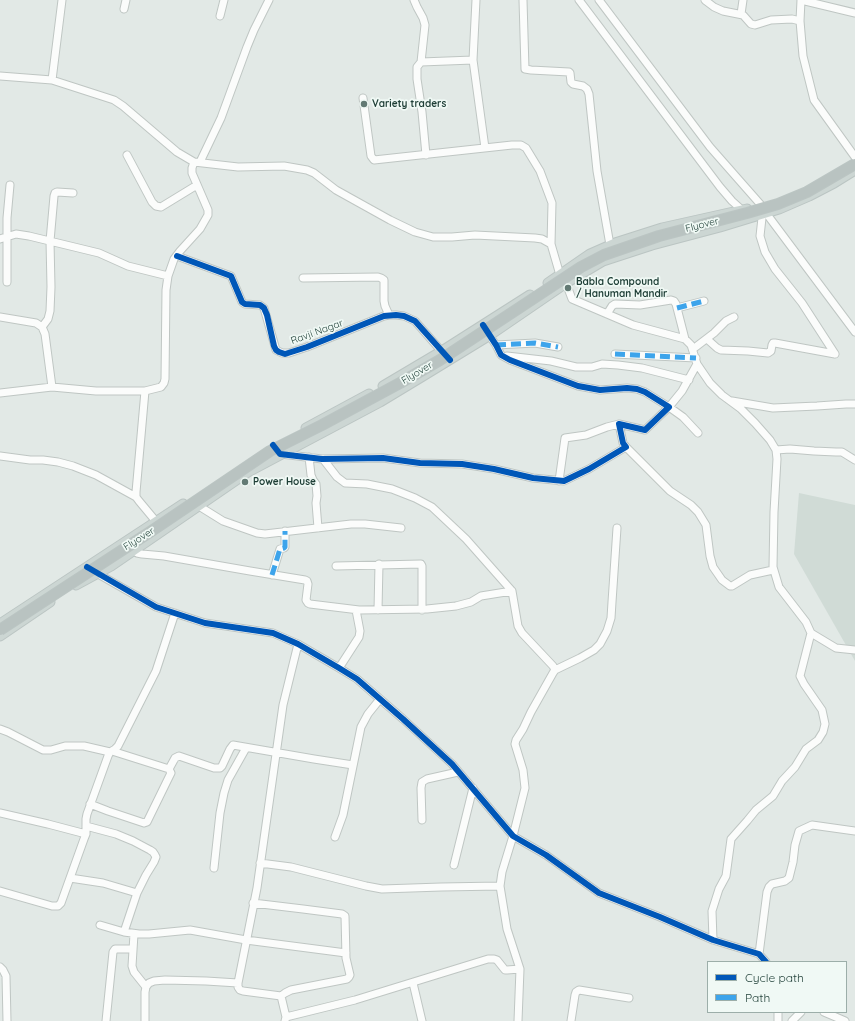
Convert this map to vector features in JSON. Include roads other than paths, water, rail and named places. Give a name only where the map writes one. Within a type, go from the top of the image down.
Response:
[{"type":"highway","name":"Flyover","points":[[0,630],[150,532],[270,451],[335,418],[426,368],[581,267],[604,255],[659,236],[778,204],[807,192],[855,164]]},
{"type":"main road","points":[[0,624],[273,445],[392,382],[483,325],[590,254],[610,245],[662,228],[742,210],[779,209],[808,192],[855,158]]},
{"type":"main road","points":[[0,636],[67,590],[111,566],[248,472],[380,402],[490,335],[566,283],[603,261],[652,245],[720,227],[762,210],[774,200],[808,192],[834,183],[855,170]]},
{"type":"street","points":[[52,80],[62,0]]},
{"type":"street","points":[[124,9],[126,0]]},
{"type":"street","points":[[220,16],[224,0]]},
{"type":"street","points":[[0,393],[52,387],[96,391],[145,391],[161,387],[164,383],[166,290],[168,276],[177,256],[200,229],[208,215],[208,210],[192,173],[192,168],[197,162],[221,118],[247,47],[269,0]]},
{"type":"street","points":[[414,0],[425,25],[421,62],[417,67],[417,79],[426,155]]},
{"type":"street","points":[[476,0],[473,60],[485,148]]},
{"type":"street","points":[[523,0],[525,69],[569,72],[571,82],[587,89],[589,94],[597,171],[610,245]]},
{"type":"street","points":[[580,0],[720,187],[742,210]]},
{"type":"street","points":[[599,0],[710,147],[762,210],[855,332]]},
{"type":"street","points":[[705,0],[719,9],[743,14],[751,24],[756,26],[770,20],[792,19],[800,21]]},
{"type":"street","points":[[741,14],[743,0]]},
{"type":"street","points":[[855,13],[801,0],[800,21],[803,56],[814,100],[855,158]]},
{"type":"street","points":[[421,62],[473,60]]},
{"type":"street","points":[[0,76],[52,80],[114,100],[178,152],[197,162],[238,167],[284,166],[307,170],[314,173],[336,190],[415,232],[433,237],[476,235],[535,238],[542,239],[551,244]]},
{"type":"street","points":[[363,98],[371,156],[375,160],[517,144],[526,148],[540,171],[552,203],[551,244],[560,275],[566,283],[572,299],[633,325],[685,339],[691,345],[697,361],[710,383],[722,395],[741,409],[770,440],[776,450],[777,459],[772,553],[774,570],[779,587],[806,622],[811,633],[836,648],[855,650]]},
{"type":"street","points":[[127,155],[152,202],[156,206],[161,207],[197,185]]},
{"type":"street","points":[[7,282],[3,238],[7,218],[10,185]]},
{"type":"street","points":[[42,327],[48,319],[50,311],[50,241],[54,194],[57,192],[73,193]]},
{"type":"street","points":[[707,339],[721,350],[768,353],[771,351],[773,343],[775,343],[835,354],[802,303],[775,269],[764,252],[760,236],[762,210]]},
{"type":"street","points":[[3,238],[16,234],[50,241],[99,253],[128,266],[168,276]]},
{"type":"street","name":"Ravji Nagar","points":[[177,256],[231,276],[242,302],[245,304],[260,305],[264,308],[276,350],[282,353],[289,353],[307,347],[389,315],[404,316],[415,320],[450,360]]},
{"type":"street","points":[[303,278],[381,278],[384,280],[384,301],[389,315]]},
{"type":"street","points":[[607,314],[615,304],[640,305],[671,300],[676,304],[685,339]]},
{"type":"street","points":[[677,308],[704,301]]},
{"type":"street","points":[[0,317],[36,323],[42,327],[45,334],[52,387]]},
{"type":"street","points":[[693,349],[707,339],[726,321],[734,317]]},
{"type":"street","points":[[483,325],[501,355],[578,386],[593,389],[627,388],[645,392],[683,417],[698,434]]},
{"type":"street","points":[[496,345],[535,343],[558,347]]},
{"type":"street","points":[[615,354],[697,361]]},
{"type":"street","points":[[501,355],[551,361],[576,367],[618,364],[642,368],[688,380]]},
{"type":"street","points":[[559,481],[565,438],[586,435],[619,424],[645,430],[669,407],[682,391],[697,361]]},
{"type":"street","points":[[136,497],[145,391]]},
{"type":"street","points":[[730,401],[773,408],[855,404]]},
{"type":"street","points":[[619,424],[623,443],[626,447],[670,491],[691,505],[698,512],[706,525],[713,567],[722,580],[732,586],[750,575],[774,570]]},
{"type":"street","points":[[273,445],[280,454],[309,458],[383,458],[420,463],[462,464],[533,478],[559,481],[564,481],[589,469],[626,447]]},
{"type":"street","points":[[776,450],[790,449],[842,452],[855,460]]},
{"type":"street","points":[[0,456],[58,462],[73,466],[96,476],[136,497],[163,530]]},
{"type":"street","points":[[309,458],[311,475],[316,484],[318,528]]},
{"type":"street","points":[[323,459],[337,477],[345,483],[367,484],[392,489],[415,498],[432,507],[466,539],[512,591],[518,626],[522,633],[554,666],[555,670]]},
{"type":"street","points":[[190,500],[223,521],[257,533],[265,534],[351,524],[401,528]]},
{"type":"street","points":[[518,1021],[520,970],[507,929],[500,886],[502,872],[525,788],[523,770],[515,744],[523,730],[530,712],[555,670],[594,650],[600,644],[607,631],[612,602],[617,528]]},
{"type":"street","points":[[272,574],[280,549],[285,547],[285,532]]},
{"type":"street","points":[[124,543],[133,551],[142,554],[164,556],[305,580],[307,581],[306,600],[308,603],[356,610],[422,610],[456,606],[470,602],[481,596],[512,591]]},
{"type":"street","points":[[378,610],[379,564]]},
{"type":"street","points":[[336,566],[421,564],[422,610]]},
{"type":"street","points":[[87,567],[156,607],[205,622],[273,633],[298,644],[357,679],[380,699],[452,764],[513,836],[546,855],[599,893],[713,940],[759,954],[765,961]]},
{"type":"street","points":[[339,668],[359,637],[360,631],[356,610]]},
{"type":"street","points":[[0,891],[52,906],[58,906],[63,899],[86,834],[86,819],[90,804],[111,751],[118,746],[156,671],[175,613]]},
{"type":"street","points":[[713,940],[712,911],[719,889],[726,876],[731,839],[756,810],[773,796],[782,781],[795,767],[806,749],[818,740],[823,732],[825,724],[822,710],[800,676],[811,633]]},
{"type":"street","points":[[254,903],[303,908],[342,914],[345,916],[346,958],[350,975],[349,977],[347,979],[291,990],[281,996],[240,990],[238,988],[254,903],[283,705],[298,644]]},
{"type":"street","points":[[335,837],[343,815],[361,727],[368,714],[380,699]]},
{"type":"street","points":[[0,729],[43,750],[51,750],[64,746],[84,746],[111,751],[169,769]]},
{"type":"street","points":[[90,804],[144,823],[147,822],[171,773],[169,769],[175,758],[179,756],[214,768],[220,768],[231,746],[235,745],[353,765]]},
{"type":"street","points":[[214,868],[220,813],[224,793],[228,780],[246,748]]},
{"type":"street","points":[[422,820],[422,782],[427,779],[458,772]]},
{"type":"street","points":[[454,865],[473,788]]},
{"type":"street","points":[[0,813],[86,834]]},
{"type":"street","points":[[86,826],[116,834],[133,841],[156,855],[138,893],[124,932]]},
{"type":"street","points":[[759,954],[767,892],[772,884],[786,881],[789,878],[794,862],[795,845],[799,830],[812,826],[855,831]]},
{"type":"street","points":[[260,863],[291,867],[366,886],[382,888],[500,886]]},
{"type":"street","points":[[70,878],[103,883],[138,893]]},
{"type":"street","points":[[100,925],[134,934],[190,930],[246,940],[346,952]]},
{"type":"street","points":[[134,934],[132,966],[134,972],[146,987]]},
{"type":"street","points":[[106,1021],[113,952],[115,949],[132,949]]},
{"type":"street","points":[[281,996],[285,1019],[355,1000],[488,960],[497,960],[505,970],[520,970]]},
{"type":"street","points":[[0,967],[6,976],[7,1021]]},
{"type":"street","points":[[145,1021],[145,992],[149,983],[166,980],[238,983]]},
{"type":"street","points":[[413,983],[422,1021]]},
{"type":"street","points":[[571,1021],[575,995],[579,990],[629,998]]},
{"type":"street","points":[[792,1021],[800,1013]]},
{"type":"street","points":[[826,1013],[845,1021]]},
{"type":"place","name":"Variety traders","points":[[364,104]]},
{"type":"place","name":"Babla Compound / Hanuman Mandir","points":[[568,288]]},
{"type":"place","name":"Power House","points":[[245,482]]}]
